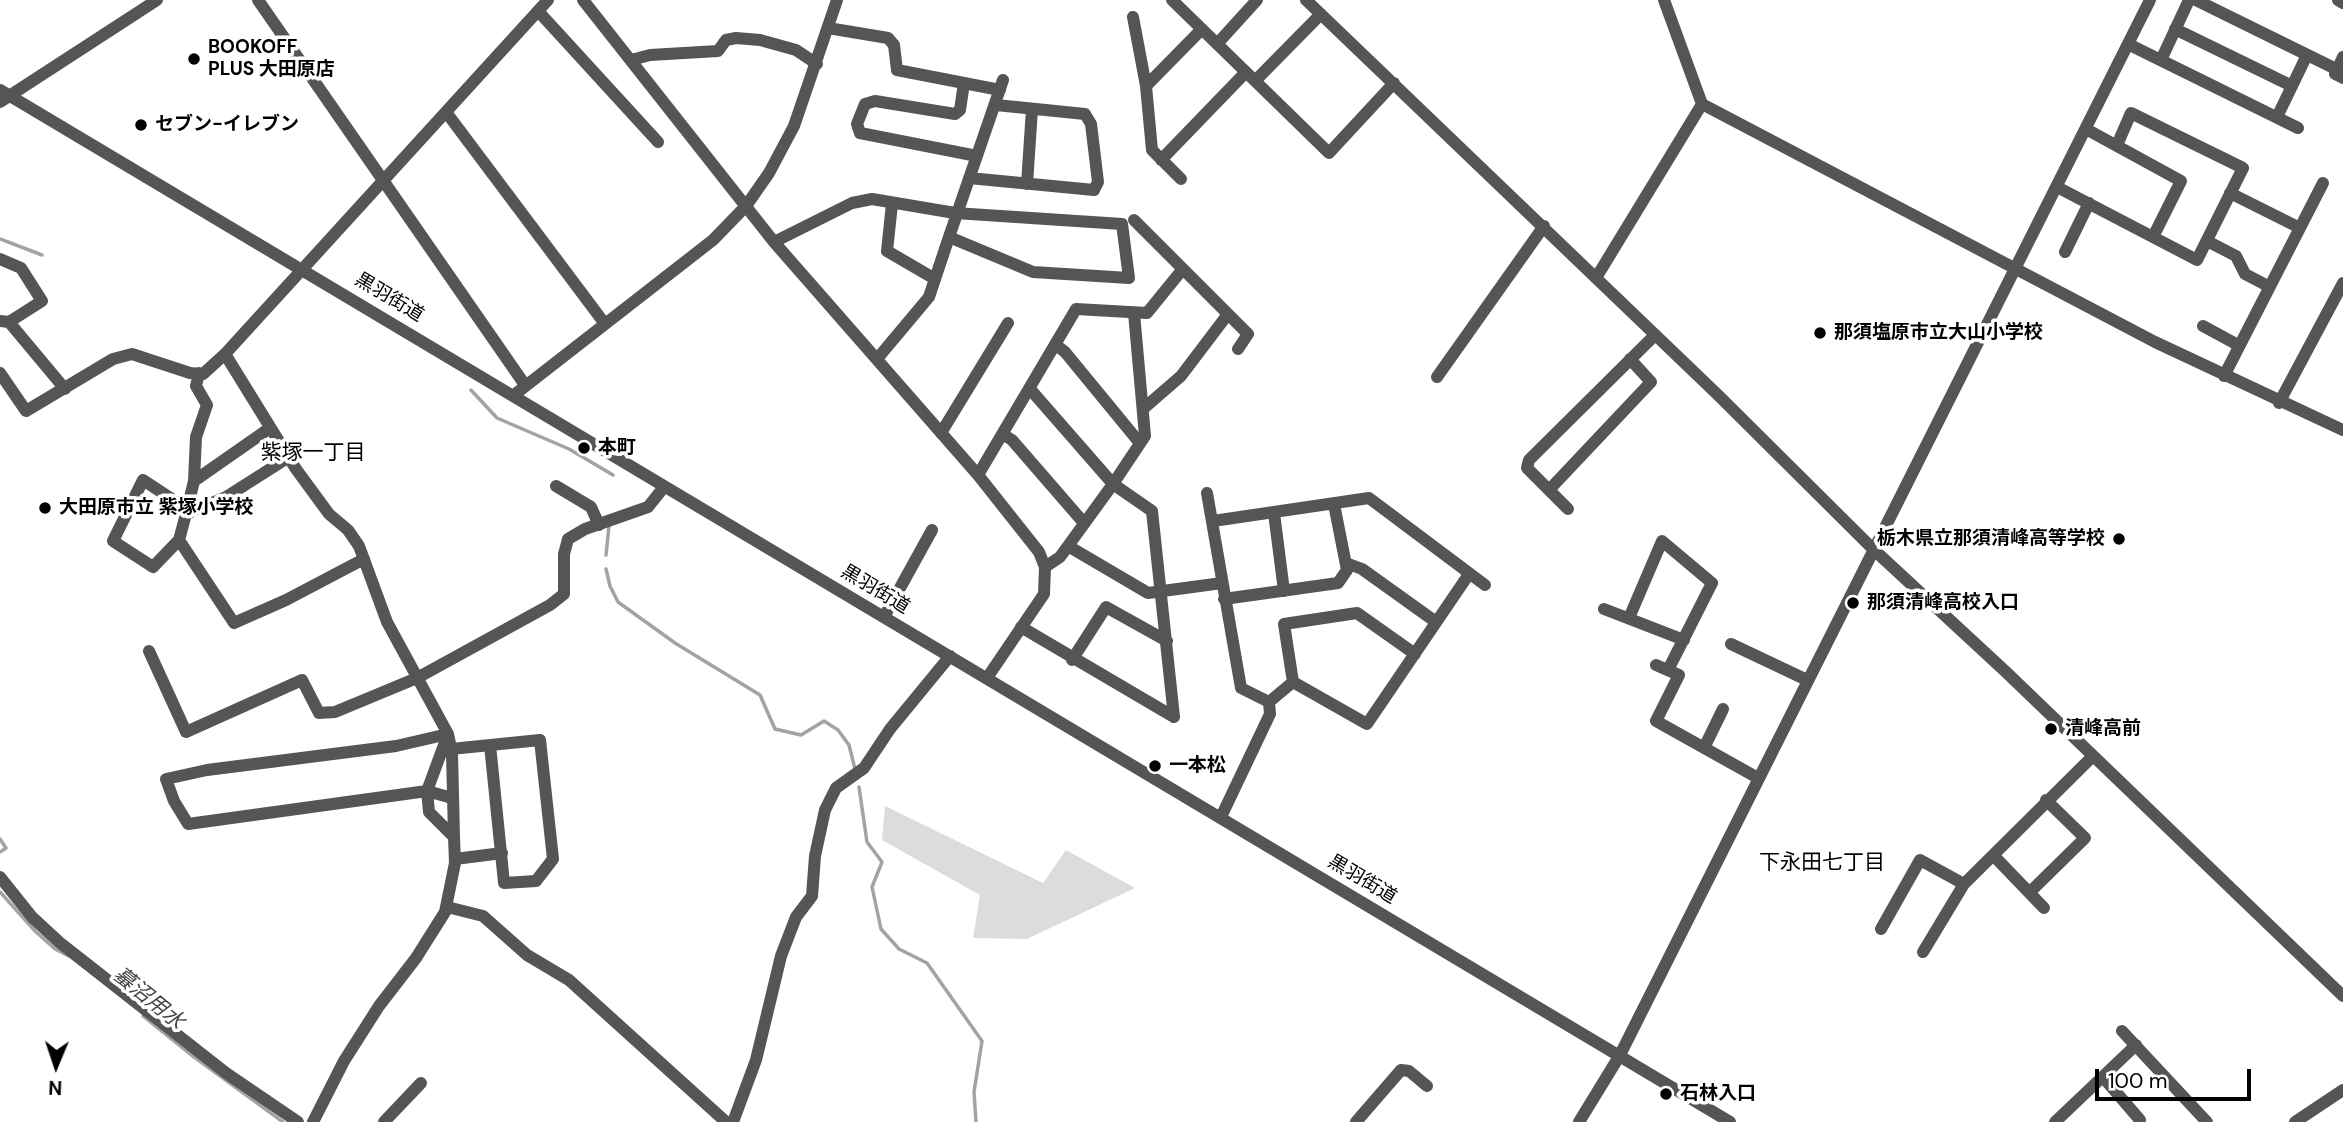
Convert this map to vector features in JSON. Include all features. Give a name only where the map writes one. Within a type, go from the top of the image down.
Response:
[{"type":"street","points":[[3,96],[157,0]]},
{"type":"street","points":[[258,0],[385,179],[525,385]]},
{"type":"street","points":[[0,373],[26,411],[113,359],[132,354],[203,374],[303,270],[548,0]]},
{"type":"street","points":[[583,0],[774,242],[978,475],[1039,552],[1045,567],[1044,594],[987,678]]},
{"type":"street","points":[[514,395],[713,240],[746,206],[781,152],[817,64],[837,0]]},
{"type":"street","points":[[1217,44],[1257,0]]},
{"type":"street","points":[[1306,0],[1544,226],[1872,548],[2343,996]]},
{"type":"street","points":[[1664,0],[1702,104],[2224,376],[2343,430]]},
{"type":"street","points":[[1579,1122],[1620,1055],[1872,548],[2017,270],[2150,0]]},
{"type":"street","points":[[2161,60],[2189,0]]},
{"type":"street","points":[[2196,0],[2340,74],[2343,57]]},
{"type":"street","points":[[2338,0],[2343,3]]},
{"type":"street","points":[[1177,2],[1329,153],[1394,83]]},
{"type":"street","points":[[538,11],[658,142]]},
{"type":"street","points":[[1161,160],[1321,14]]},
{"type":"street","points":[[1133,17],[1146,86],[1152,150],[1181,179]]},
{"type":"street","points":[[828,28],[888,38],[894,46],[897,70],[964,83],[1002,85],[955,213],[929,297],[877,359]]},
{"type":"street","points":[[1146,86],[1202,29]]},
{"type":"street","points":[[2175,29],[2292,86]]},
{"type":"street","points":[[631,61],[661,54],[718,51],[726,40],[736,38],[760,40],[796,51],[817,64]]},
{"type":"street","points":[[2128,44],[2298,128]]},
{"type":"street","points":[[2277,117],[2307,55]]},
{"type":"street","points":[[964,83],[960,110],[955,114],[875,101],[865,104],[857,124],[860,132],[977,156]]},
{"type":"street","name":"黒羽街道","points":[[3,96],[514,395],[664,488],[1730,1122]]},
{"type":"street","points":[[1596,278],[1702,104]]},
{"type":"street","points":[[969,178],[1094,190],[1098,182],[1091,124],[1086,114],[996,105]]},
{"type":"street","points":[[1027,184],[1032,108]]},
{"type":"street","points":[[446,112],[606,324]]},
{"type":"street","points":[[2057,187],[2154,235],[2197,260],[2243,168],[2131,113],[2116,145]]},
{"type":"street","points":[[2086,129],[2181,181],[2154,235]]},
{"type":"street","points":[[2224,376],[2298,227],[2323,183]]},
{"type":"street","points":[[2231,193],[2298,227]]},
{"type":"street","points":[[774,242],[852,203],[872,199],[955,213],[1122,224],[1129,278],[1032,272],[949,237]]},
{"type":"street","points":[[2065,252],[2089,203]]},
{"type":"street","points":[[892,204],[887,251],[935,279]]},
{"type":"street","points":[[1134,220],[1248,334],[1238,349]]},
{"type":"street","points":[[1437,377],[1544,226]]},
{"type":"street","points":[[2207,241],[2236,256],[2245,274],[2268,286]]},
{"type":"street","points":[[0,260],[21,268],[41,300],[4,321],[65,389]]},
{"type":"street","points":[[978,475],[1076,309],[1147,313],[1182,270]]},
{"type":"street","points":[[2279,402],[2343,283]]},
{"type":"street","points":[[1045,567],[1068,546],[1145,436],[1134,313]]},
{"type":"street","points":[[1143,409],[1181,376],[1228,314]]},
{"type":"street","points":[[941,433],[1008,323]]},
{"type":"street","points":[[2203,327],[2238,345]]},
{"type":"street","points":[[1568,509],[1527,468],[1529,460],[1655,335]]},
{"type":"street","points":[[1056,345],[1065,352],[1139,443]]},
{"type":"street","points":[[225,354],[289,457],[329,514],[348,530],[364,559],[387,622],[448,734],[452,749],[455,859],[447,907],[416,958],[379,1006],[344,1061],[313,1122]]},
{"type":"street","points":[[1549,490],[1651,382],[1630,359]]},
{"type":"street","points":[[187,511],[143,480],[113,541],[153,567],[179,540],[187,511],[194,481],[195,437],[207,405],[196,386],[199,373]]},
{"type":"street","points":[[1021,628],[1174,717],[1152,511],[1113,484],[1030,389]]},
{"type":"street","points":[[194,481],[271,428]]},
{"type":"street","points":[[1004,435],[1013,440],[1084,523]]},
{"type":"street","points":[[187,511],[226,497],[289,457]]},
{"type":"street","points":[[556,486],[591,507],[599,525]]},
{"type":"street","points":[[149,650],[186,732],[302,680],[319,713],[335,712],[417,678],[564,594],[564,554],[568,539],[648,507],[664,488]]},
{"type":"street","points":[[1207,493],[1241,688],[1269,702]]},
{"type":"street","points":[[1213,521],[1369,498],[1485,585]]},
{"type":"street","points":[[1224,600],[1339,583],[1347,570],[1334,504]]},
{"type":"street","points":[[1274,513],[1284,591]]},
{"type":"street","points":[[884,617],[932,530]]},
{"type":"street","points":[[179,540],[234,623],[286,600],[364,559]]},
{"type":"street","points":[[1629,618],[1662,541],[1712,583],[1684,640],[1662,668],[1679,675],[1656,721],[1758,778]]},
{"type":"street","points":[[1068,546],[1148,593],[1222,583]]},
{"type":"street","points":[[1346,563],[1362,569],[1436,622]]},
{"type":"street","points":[[1293,682],[1367,723],[1469,574]]},
{"type":"street","points":[[1072,660],[1106,607],[1167,641]]},
{"type":"street","points":[[1604,609],[1684,640]]},
{"type":"street","points":[[1293,682],[1284,624],[1357,613],[1415,654]]},
{"type":"street","points":[[1731,644],[1807,680]]},
{"type":"street","points":[[733,1122],[756,1060],[781,956],[796,918],[812,896],[815,856],[825,810],[836,788],[863,768],[890,729],[950,656]]},
{"type":"street","points":[[1269,702],[1293,682]]},
{"type":"street","points":[[1221,817],[1270,713],[1269,702]]},
{"type":"street","points":[[1704,748],[1723,709]]},
{"type":"street","points":[[448,734],[396,746],[207,769],[166,779],[174,801],[188,824],[427,791],[452,798]]},
{"type":"street","points":[[448,734],[427,791],[429,812],[454,837]]},
{"type":"street","points":[[452,749],[490,745],[540,740],[552,859],[536,881],[504,883],[490,745]]},
{"type":"street","points":[[1923,952],[1964,884],[2093,756]]},
{"type":"street","points":[[2030,891],[2085,838],[2046,800]]},
{"type":"street","points":[[455,859],[502,853]]},
{"type":"street","points":[[1993,855],[2044,908]]},
{"type":"street","points":[[1881,929],[1920,860],[1964,884]]},
{"type":"street","points":[[0,877],[32,918],[60,942],[226,1073],[298,1122]]},
{"type":"street","points":[[447,907],[483,916],[527,955],[569,980],[726,1122]]},
{"type":"street","points":[[2122,1031],[2207,1122]]},
{"type":"street","points":[[2055,1122],[2136,1045]]},
{"type":"street","points":[[1356,1122],[1401,1070],[1409,1071],[1427,1086]]},
{"type":"street","points":[[2103,1077],[2140,1121]]},
{"type":"street","points":[[384,1122],[421,1083]]},
{"type":"street","points":[[2295,1122],[2343,1090]]},
{"type":"shaded area","points":[[885,806],[1043,883],[1066,850],[1135,888],[1027,939],[973,938],[980,895],[882,840]]},
{"type":"waterway","points":[[0,239],[42,255]]},
{"type":"waterway","points":[[471,390],[497,418],[569,449],[613,475]]},
{"type":"waterway","points":[[606,555],[609,526]]},
{"type":"waterway","points":[[606,569],[618,602],[675,643],[760,695],[775,729],[801,735],[824,721],[838,730],[849,745],[855,769]]},
{"type":"waterway","points":[[859,787],[867,842],[882,862],[872,887],[881,929],[899,949],[927,963],[982,1041],[974,1092],[976,1122]]},
{"type":"waterway","name":"蟇沼用水","points":[[0,839],[6,848],[0,852]]},
{"type":"waterway","name":"蟇沼用水","points":[[0,892],[35,931],[55,949],[69,956]]},
{"type":"waterway","name":"蟇沼用水","points":[[143,1016],[283,1122]]},
{"type":"place","name":"BOOKOFF PLUS 大田原店","points":[[194,59]]},
{"type":"place","name":"セブン-イレブン","points":[[141,125]]},
{"type":"place","name":"那須塩原市立大山小学校","points":[[1820,333]]},
{"type":"place","name":"本町","points":[[584,448]]},
{"type":"place","name":"大田原市立 紫塚小学校","points":[[45,508]]},
{"type":"place","name":"栃木県立那須清峰高等学校","points":[[2119,539]]},
{"type":"place","name":"那須清峰高校入口","points":[[1853,603]]},
{"type":"place","name":"清峰高前","points":[[2051,729]]},
{"type":"place","name":"一本松","points":[[1155,766]]},
{"type":"place","name":"石林入口","points":[[1666,1094]]},
{"type":"district","name":"紫塚一丁目","points":[[313,453]]},
{"type":"district","name":"下永田七丁目","points":[[1822,863]]}]
